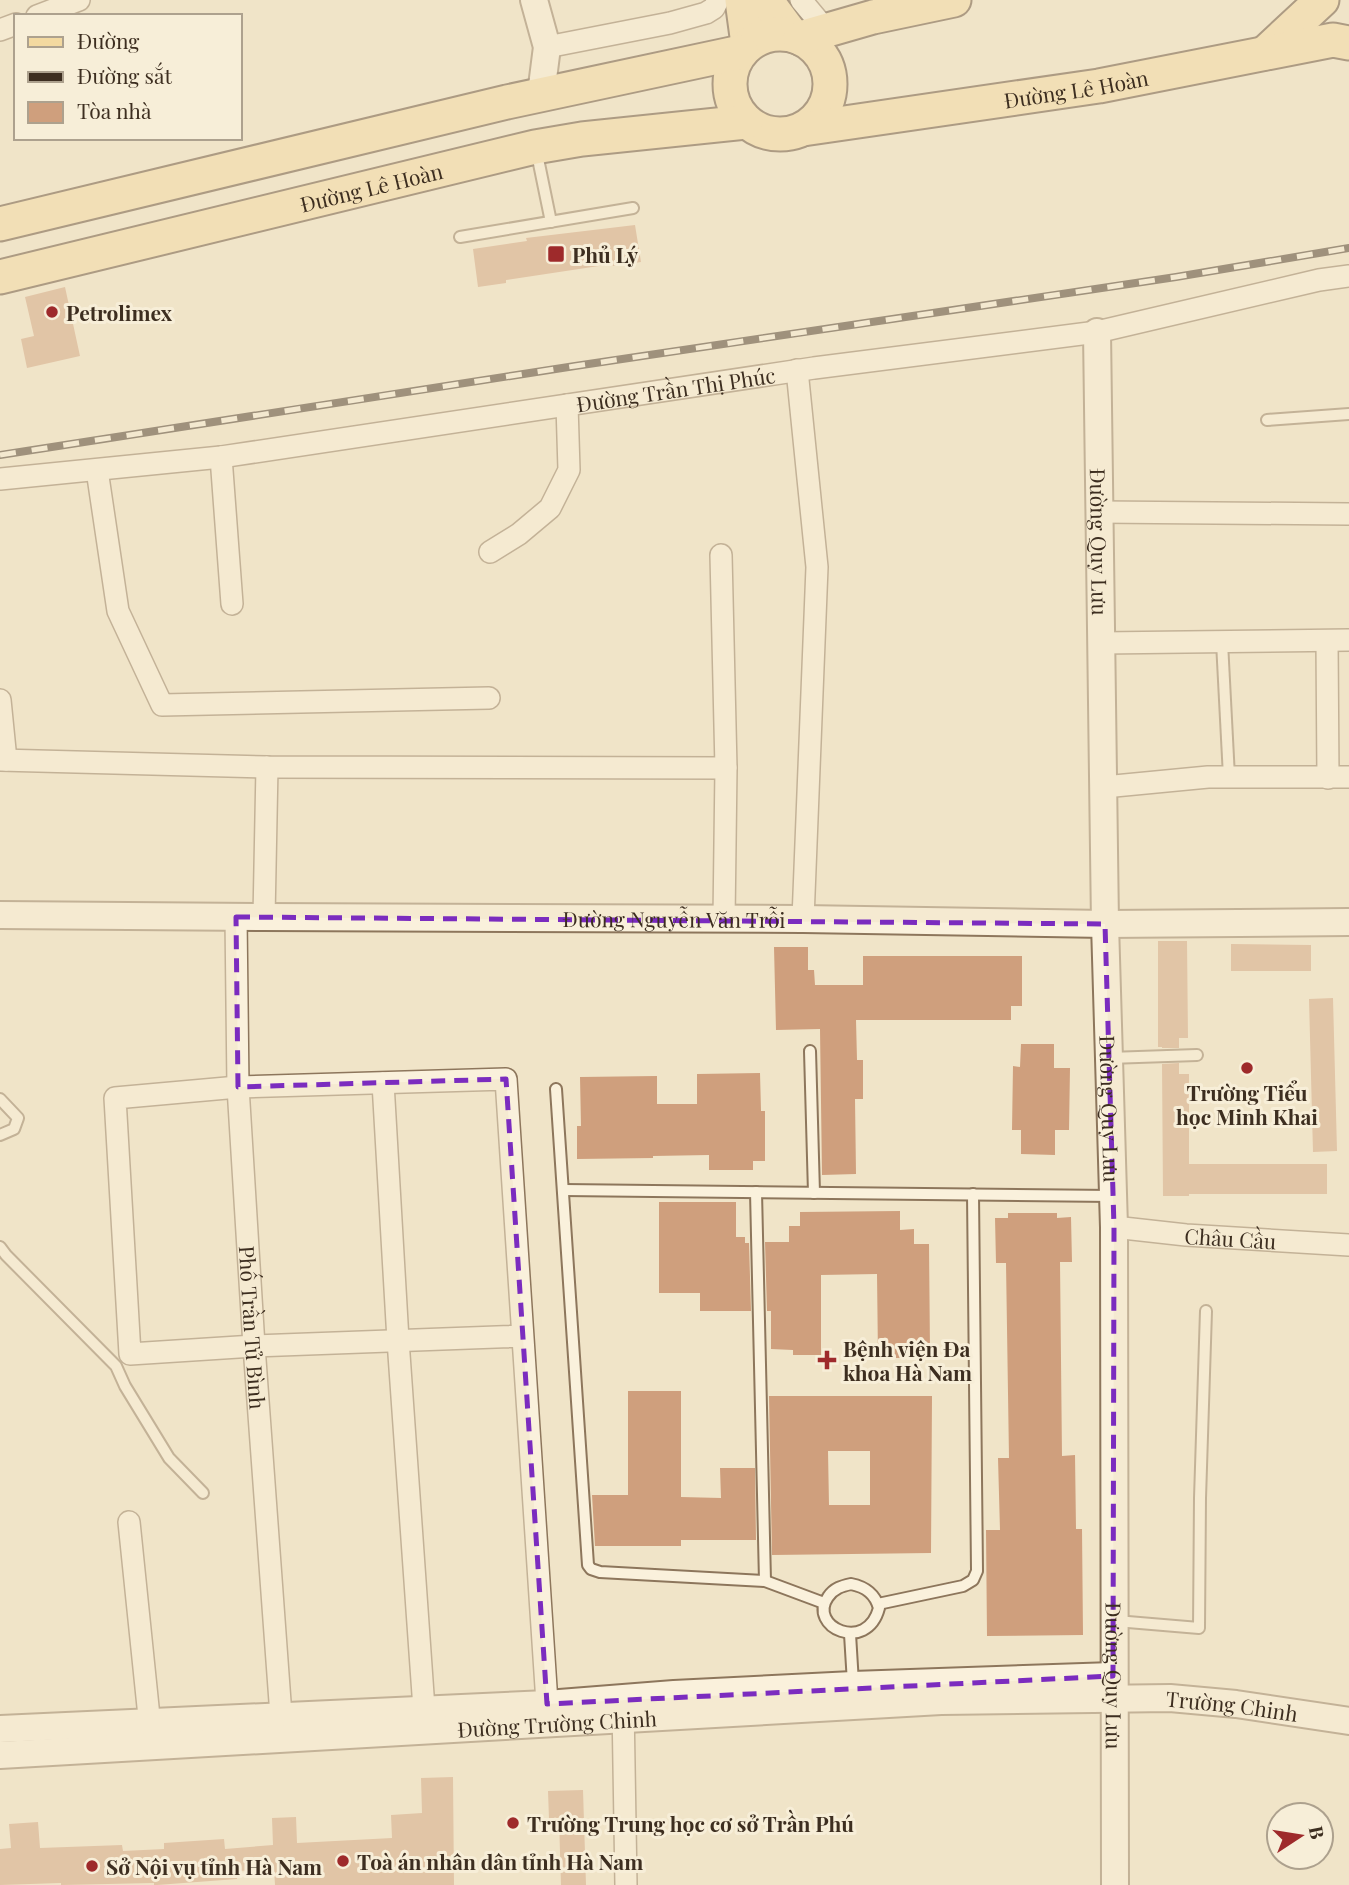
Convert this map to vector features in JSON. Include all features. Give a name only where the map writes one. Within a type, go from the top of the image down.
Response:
[{"type":"main road","points":[[742,0],[745,48],[733,65],[729,80],[730,96],[736,110],[746,122],[758,130],[773,135],[789,134],[816,120],[825,106],[830,90],[829,74],[824,59],[806,34],[766,0]]},
{"type":"main road","points":[[0,224],[507,102],[745,48],[764,36],[782,33],[806,34],[936,2]]},
{"type":"main road","points":[[1265,53],[1309,5],[1341,42]]},
{"type":"main road","name":"Đường Lê Hoàn","points":[[803,129],[1099,86],[1265,53],[1341,42]]},
{"type":"main road","points":[[507,102],[527,149]]},
{"type":"main road","name":"Đường Lê Hoàn","points":[[0,277],[527,149],[594,137],[746,122]]},
{"type":"main road","points":[[38,216],[47,266]]},
{"type":"street","points":[[42,14],[79,0]]},
{"type":"street","points":[[534,0],[547,47],[541,94]]},
{"type":"street","points":[[547,47],[670,23],[706,13],[714,8],[718,0]]},
{"type":"street","points":[[801,0],[806,34]]},
{"type":"street","name":"Đường Trần Thị Phúc","points":[[0,480],[221,457],[797,370],[1097,332],[1349,276]]},
{"type":"street","name":"Đường Quy Lưu","points":[[1097,332],[1105,924],[1114,1227],[1115,1885]]},
{"type":"street","points":[[797,370],[817,568],[803,919]]},
{"type":"street","points":[[490,552],[519,534],[550,508],[560,489],[569,470],[567,405]]},
{"type":"street","points":[[221,457],[232,604]]},
{"type":"street","points":[[97,470],[118,611],[162,705],[489,698]]},
{"type":"street","points":[[1099,512],[1349,514]]},
{"type":"street","points":[[721,555],[726,768],[724,919]]},
{"type":"street","points":[[1101,643],[1349,640]]},
{"type":"street","points":[[1327,641],[1328,778]]},
{"type":"street","points":[[0,700],[3,760],[267,767],[726,768]]},
{"type":"street","points":[[264,918],[267,767]]},
{"type":"street","points":[[1104,787],[1208,777],[1349,776]]},
{"type":"street","name":"Đường Nguyễn Văn Trỗi","points":[[0,915],[803,919],[1105,924],[1349,922]]},
{"type":"street","name":"Phố Trần Tử Bình","points":[[236,917],[238,1087],[282,1727]]},
{"type":"street","points":[[522,1336],[254,1346],[123,1360],[115,1098],[238,1087],[506,1079],[547,1714]]},
{"type":"street","points":[[383,1083],[425,1720]]},
{"type":"street","name":"Châu Cầu","points":[[1114,1227],[1186,1235],[1349,1245]]},
{"type":"street","points":[[129,1522],[150,1734]]},
{"type":"street","name":"Đường Trường Chinh","points":[[791,1699],[853,1685],[895,1694]]},
{"type":"street","name":"Đường Trường Chinh","points":[[0,1755],[150,1734],[791,1699],[1113,1687]]},
{"type":"street","name":"Trường Chinh","points":[[1113,1687],[1170,1698],[1236,1704],[1349,1721]]},
{"type":"street","points":[[623,1709],[626,1885]]},
{"type":"street","name":"Đường Trường Chinh","points":[[0,1729],[150,1734]]},
{"type":"lane","points":[[527,149],[551,222]]},
{"type":"lane","points":[[460,237],[633,208]]},
{"type":"lane","points":[[1267,421],[1349,414]]},
{"type":"lane","points":[[1222,642],[1229,777]]},
{"type":"lane","points":[[810,1051],[814,1193]]},
{"type":"lane","points":[[1109,1058],[1197,1055]]},
{"type":"lane","points":[[556,1089],[588,1565],[600,1572],[765,1581],[824,1604]]},
{"type":"lane","points":[[0,1099],[18,1118],[14,1129],[0,1135]]},
{"type":"lane","points":[[564,1190],[1113,1196]]},
{"type":"lane","points":[[756,1192],[765,1581]]},
{"type":"lane","points":[[878,1604],[963,1586],[973,1580],[976,1571],[973,1195]]},
{"type":"lane","points":[[0,1247],[123,1360],[125,1386],[169,1458],[203,1493]]},
{"type":"lane","points":[[1113,1621],[1199,1628],[1206,1311]]},
{"type":"lane","points":[[851,1584],[868,1590],[878,1604],[873,1622],[867,1628],[850,1634],[841,1632],[827,1621],[825,1616],[824,1604],[828,1595],[842,1586],[851,1584]]},
{"type":"lane","points":[[850,1634],[853,1685]]},
{"type":"highlighted area","points":[[236,917],[1105,924],[1114,1227],[1113,1676],[547,1704],[506,1079],[238,1087]]},
{"type":"building","points":[[635,225],[641,262],[506,280],[506,283],[478,287],[473,249],[527,241],[526,238]]},
{"type":"building","points":[[65,287],[80,356],[27,368],[21,339],[34,336],[25,297]]},
{"type":"building","points":[[1158,941],[1187,941],[1188,1038],[1179,1038],[1179,1048],[1158,1047]]},
{"type":"building","points":[[1231,944],[1311,945],[1311,971],[1231,971]]},
{"type":"building","points":[[774,947],[808,947],[808,970],[814,970],[815,985],[863,985],[863,956],[1022,956],[1022,1006],[1011,1006],[1011,1020],[856,1020],[857,1060],[863,1060],[863,1099],[855,1099],[856,1174],[822,1175],[820,1029],[776,1030]]},
{"type":"building","points":[[1333,998],[1337,1151],[1313,1152],[1309,999]]},
{"type":"building","points":[[1021,1044],[1054,1044],[1054,1068],[1070,1068],[1069,1130],[1055,1130],[1055,1155],[1021,1154],[1021,1130],[1012,1130],[1013,1066],[1020,1067]]},
{"type":"building","points":[[1179,1063],[1179,1074],[1189,1074],[1189,1164],[1327,1164],[1327,1194],[1163,1196],[1162,1064]]},
{"type":"building","points":[[760,1073],[761,1111],[765,1111],[765,1161],[753,1161],[753,1170],[709,1170],[709,1155],[577,1159],[577,1126],[581,1126],[580,1077],[657,1076],[657,1104],[697,1104],[697,1074]]},
{"type":"building","points":[[659,1202],[736,1202],[736,1237],[745,1237],[745,1243],[749,1243],[751,1311],[700,1311],[700,1293],[659,1293]]},
{"type":"building","points":[[900,1211],[900,1230],[914,1229],[914,1244],[929,1244],[930,1351],[910,1351],[910,1358],[878,1358],[877,1274],[821,1275],[821,1355],[793,1355],[793,1350],[771,1349],[771,1311],[767,1311],[765,1242],[789,1242],[789,1226],[800,1226],[800,1212]]},
{"type":"building","points":[[1008,1213],[1057,1213],[1057,1218],[1071,1217],[1072,1262],[1060,1262],[1062,1456],[1075,1455],[1076,1529],[1082,1529],[1083,1635],[987,1636],[986,1530],[1000,1530],[998,1458],[1009,1458],[1006,1263],[996,1263],[995,1218],[1008,1218]]},
{"type":"building","points":[[628,1391],[681,1391],[681,1497],[721,1498],[720,1468],[755,1468],[756,1540],[681,1540],[681,1546],[595,1546],[592,1495],[628,1495]]},
{"type":"building","points":[[769,1396],[932,1396],[931,1553],[772,1555]],"holes":[[[828,1451],[870,1451],[870,1505],[829,1505]]]},
{"type":"building","points":[[453,1777],[454,1885],[275,1885],[274,1869],[237,1871],[237,1879],[157,1885],[0,1885],[0,1849],[11,1848],[9,1824],[38,1822],[40,1848],[122,1845],[123,1851],[164,1849],[164,1843],[224,1839],[225,1849],[273,1845],[272,1818],[296,1817],[297,1843],[392,1838],[391,1815],[422,1813],[421,1778]]},
{"type":"building","points":[[583,1790],[586,1885],[561,1885],[559,1819],[549,1819],[548,1791]]},
{"type":"railway","points":[[0,455],[1176,277],[1349,248]]},
{"type":"place","name":"Phủ Lý","points":[[556,254]]},
{"type":"place","name":"Petrolimex","points":[[52,312]]},
{"type":"place","name":"Trường Tiểu học Minh Khai","points":[[1247,1068]]},
{"type":"place","name":"Bệnh viện Đa khoa Hà Nam","points":[[827,1360]]},
{"type":"place","name":"Trường Trung học cơ sở Trần Phú","points":[[513,1823]]},
{"type":"place","name":"Toà án nhân dân tỉnh Hà Nam","points":[[343,1861]]},
{"type":"place","name":"Sở Nội vụ tỉnh Hà Nam","points":[[92,1866]]}]
